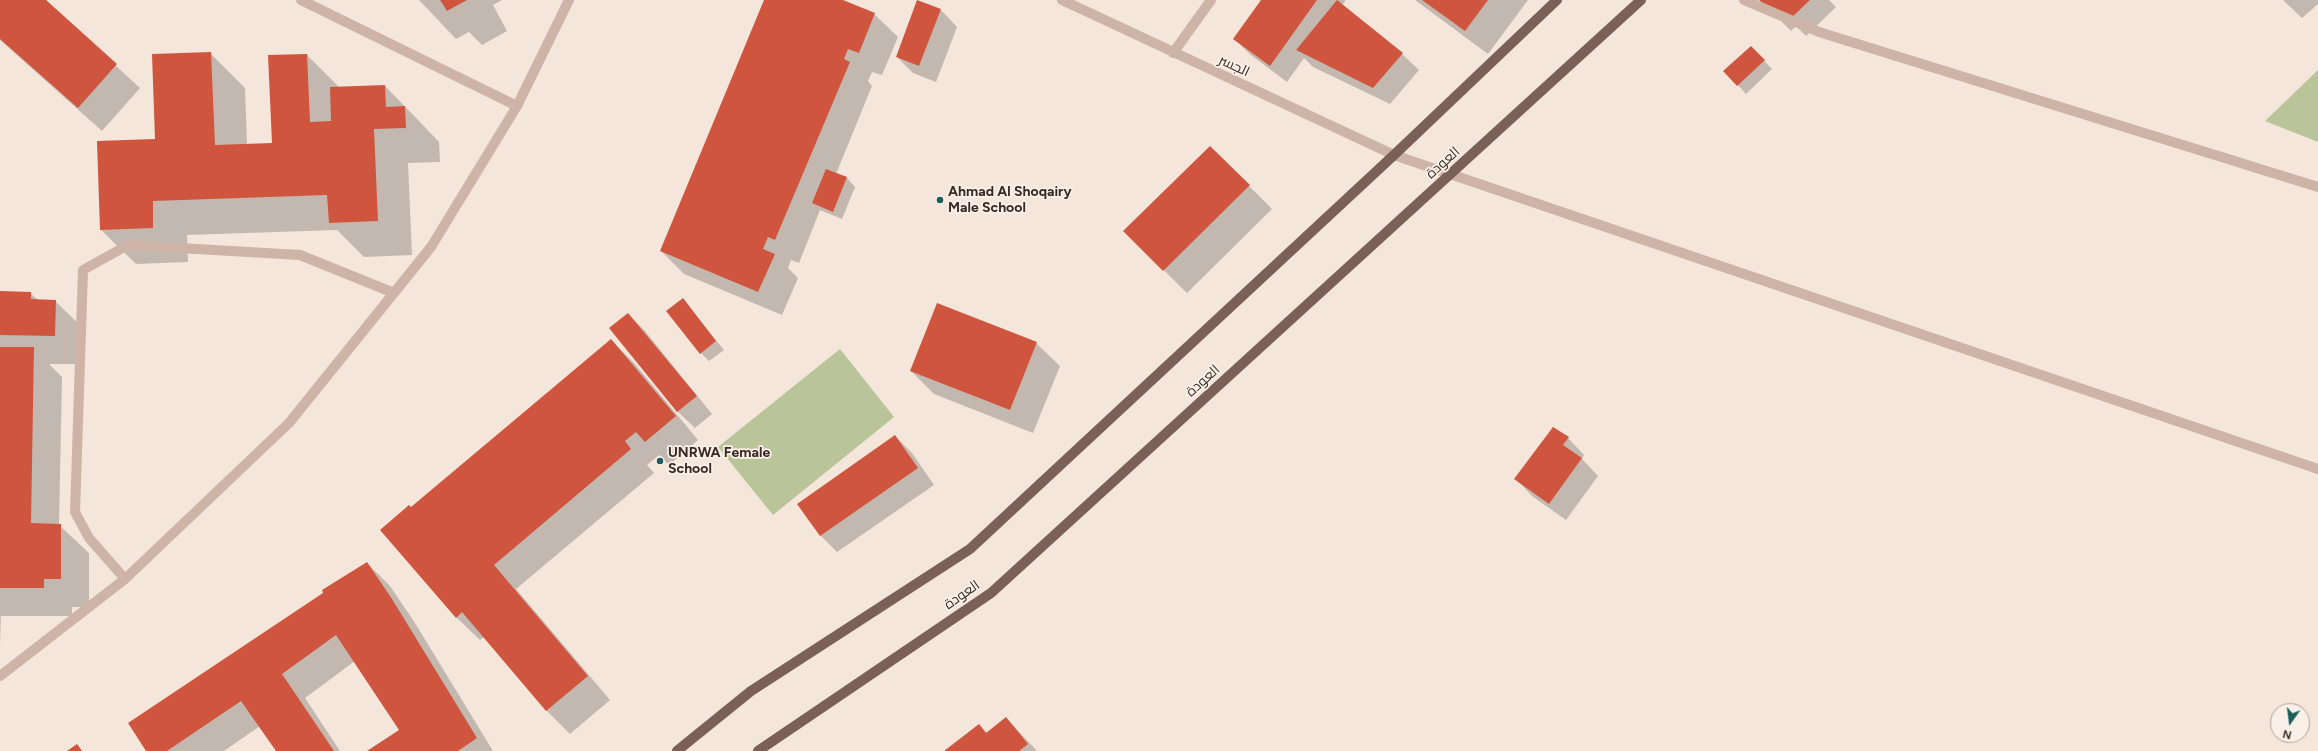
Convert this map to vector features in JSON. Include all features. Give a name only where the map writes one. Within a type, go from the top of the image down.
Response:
[{"type":"main road","points":[[677,751],[751,691],[970,549],[1394,155],[1557,0]]},
{"type":"main road","name":"العودة","points":[[758,751],[991,593],[1641,0]]},
{"type":"street","points":[[301,0],[517,106]]},
{"type":"street","points":[[0,676],[125,579],[289,423],[431,247],[517,106],[569,0]]},
{"type":"street","name":"الجسر","points":[[1062,0],[1394,155],[1452,173],[2318,470]]},
{"type":"street","points":[[1173,53],[1210,0]]},
{"type":"street","points":[[1744,0],[1819,32],[2318,187]]},
{"type":"street","points":[[125,579],[89,538],[75,512],[83,270],[128,245],[300,255],[394,293]]},
{"type":"green space","points":[[2318,70],[2318,142],[2265,121]]},
{"type":"green space","points":[[840,349],[894,417],[773,515],[718,447]]},
{"type":"building","points":[[0,0],[46,0],[117,64],[78,108],[0,39]]},
{"type":"building","points":[[440,0],[467,0],[447,11]]},
{"type":"building","points":[[764,0],[843,0],[875,13],[859,53],[848,49],[844,59],[850,62],[775,240],[768,237],[763,249],[775,254],[758,292],[660,251]]},
{"type":"building","points":[[917,0],[941,9],[919,66],[896,57]]},
{"type":"building","points":[[1261,0],[1317,0],[1270,66],[1233,39]]},
{"type":"building","points":[[1337,0],[1403,53],[1373,88],[1296,50]]},
{"type":"building","points":[[1422,0],[1488,0],[1465,31]]},
{"type":"building","points":[[1759,0],[1810,0],[1789,20],[1774,15]]},
{"type":"building","points":[[1751,46],[1765,60],[1737,86],[1723,71]]},
{"type":"building","points":[[211,52],[215,145],[272,143],[268,55],[307,54],[310,122],[331,121],[330,87],[385,85],[386,107],[405,106],[406,128],[374,129],[378,221],[329,223],[327,195],[153,201],[153,228],[100,230],[97,141],[155,139],[152,54]]},
{"type":"building","points":[[1210,146],[1250,185],[1163,271],[1123,231]]},
{"type":"building","points":[[826,169],[847,177],[833,212],[812,203]]},
{"type":"building","points":[[0,291],[31,292],[31,299],[56,300],[55,336],[0,335]]},
{"type":"building","points":[[683,298],[716,341],[700,354],[666,311]]},
{"type":"building","points":[[937,303],[1037,342],[1010,410],[910,371]]},
{"type":"building","points":[[628,313],[697,396],[677,412],[609,328]]},
{"type":"building","points":[[611,339],[676,416],[645,442],[636,432],[625,441],[631,449],[494,565],[588,676],[546,711],[462,612],[456,618],[380,530],[409,505],[411,507]]},
{"type":"building","points":[[0,347],[34,347],[31,523],[61,524],[61,579],[44,579],[44,588],[0,588]]},
{"type":"building","points":[[1553,427],[1569,437],[1563,445],[1582,458],[1549,504],[1514,479]]},
{"type":"building","points":[[895,435],[918,468],[820,536],[797,504]]},
{"type":"building","points":[[367,562],[392,599],[477,738],[458,751],[367,751],[399,730],[336,635],[282,674],[334,751],[276,751],[241,701],[167,751],[146,751],[128,723],[323,593],[322,590]]},
{"type":"building","points":[[1006,717],[1028,744],[1019,751],[944,751],[979,724],[986,733]]},
{"type":"building","points":[[77,744],[82,751],[67,751]]},
{"type":"place","name":"Ahmad Al Shoqairy Male School","points":[[940,200]]},
{"type":"place","name":"UNRWA Female School","points":[[660,461]]}]
